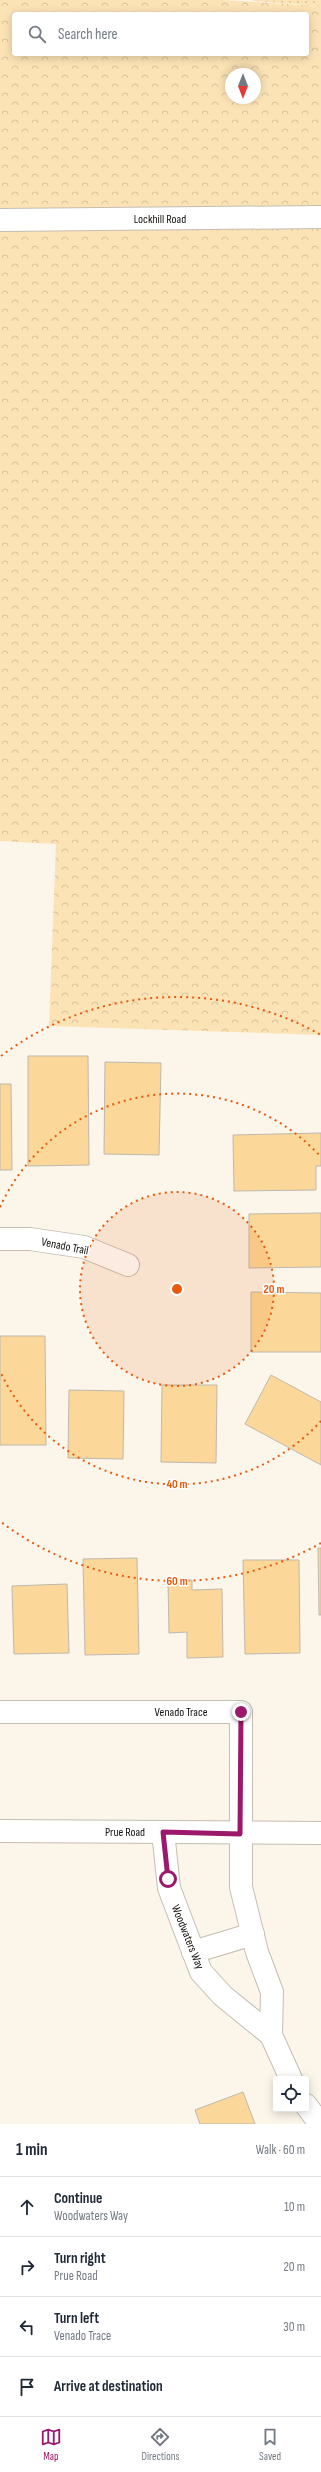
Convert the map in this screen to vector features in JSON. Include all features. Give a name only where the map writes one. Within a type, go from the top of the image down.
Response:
[{"type":"street","name":"Lockhill Road","points":[[0,220],[321,217]]},
{"type":"street","name":"Venado Trail","points":[[0,1239],[30,1239],[84,1247],[128,1265]]},
{"type":"street","name":"Venado Trace","points":[[0,1712],[241,1712],[240,1834]]},
{"type":"street","name":"Prue Road","points":[[0,1831],[240,1834],[321,1833]]},
{"type":"street","name":"Woodwaters Way","points":[[163,1832],[169,1888],[201,1972],[223,1996],[271,2035]]},
{"type":"street","name":"Woodwaters Way","points":[[240,1834],[241,1887],[253,1934],[272,1992],[271,2035],[290,2076]]},
{"type":"street","points":[[193,1952],[253,1934]]},
{"type":"street","points":[[309,2109],[320,2124]]},
{"type":"green space","points":[[0,0],[223,0],[321,6],[321,1035],[49,1026],[56,844],[0,841]]},
{"type":"green space","points":[[321,0],[321,6],[253,1]]},
{"type":"building","points":[[28,1056],[88,1056],[89,1165],[28,1166]]},
{"type":"building","points":[[105,1062],[161,1063],[159,1155],[104,1154]]},
{"type":"building","points":[[0,1084],[11,1084],[12,1170],[0,1170]]},
{"type":"building","points":[[321,1133],[321,1166],[316,1166],[316,1190],[234,1191],[233,1135]]},
{"type":"building","points":[[321,1213],[321,1267],[249,1268],[249,1214]]},
{"type":"building","points":[[251,1292],[321,1293],[321,1352],[251,1352]]},
{"type":"building","points":[[0,1336],[45,1336],[46,1445],[0,1445]]},
{"type":"building","points":[[271,1375],[321,1402],[321,1465],[245,1424]]},
{"type":"building","points":[[162,1385],[217,1385],[216,1463],[161,1462]]},
{"type":"building","points":[[69,1390],[124,1391],[123,1459],[68,1458]]},
{"type":"building","points":[[318,1548],[321,1548],[321,1615],[319,1615]]},
{"type":"building","points":[[137,1558],[139,1654],[85,1655],[83,1559]]},
{"type":"building","points":[[243,1560],[299,1560],[300,1653],[245,1654]]},
{"type":"building","points":[[192,1580],[192,1590],[222,1589],[223,1657],[187,1658],[187,1632],[169,1633],[168,1581]]},
{"type":"building","points":[[67,1584],[69,1653],[14,1654],[12,1586]]},
{"type":"building","points":[[243,2092],[255,2124],[200,2124],[195,2110]]},
{"type":"route","points":[[168,1879],[163,1832],[240,1834],[241,1712]]}]
